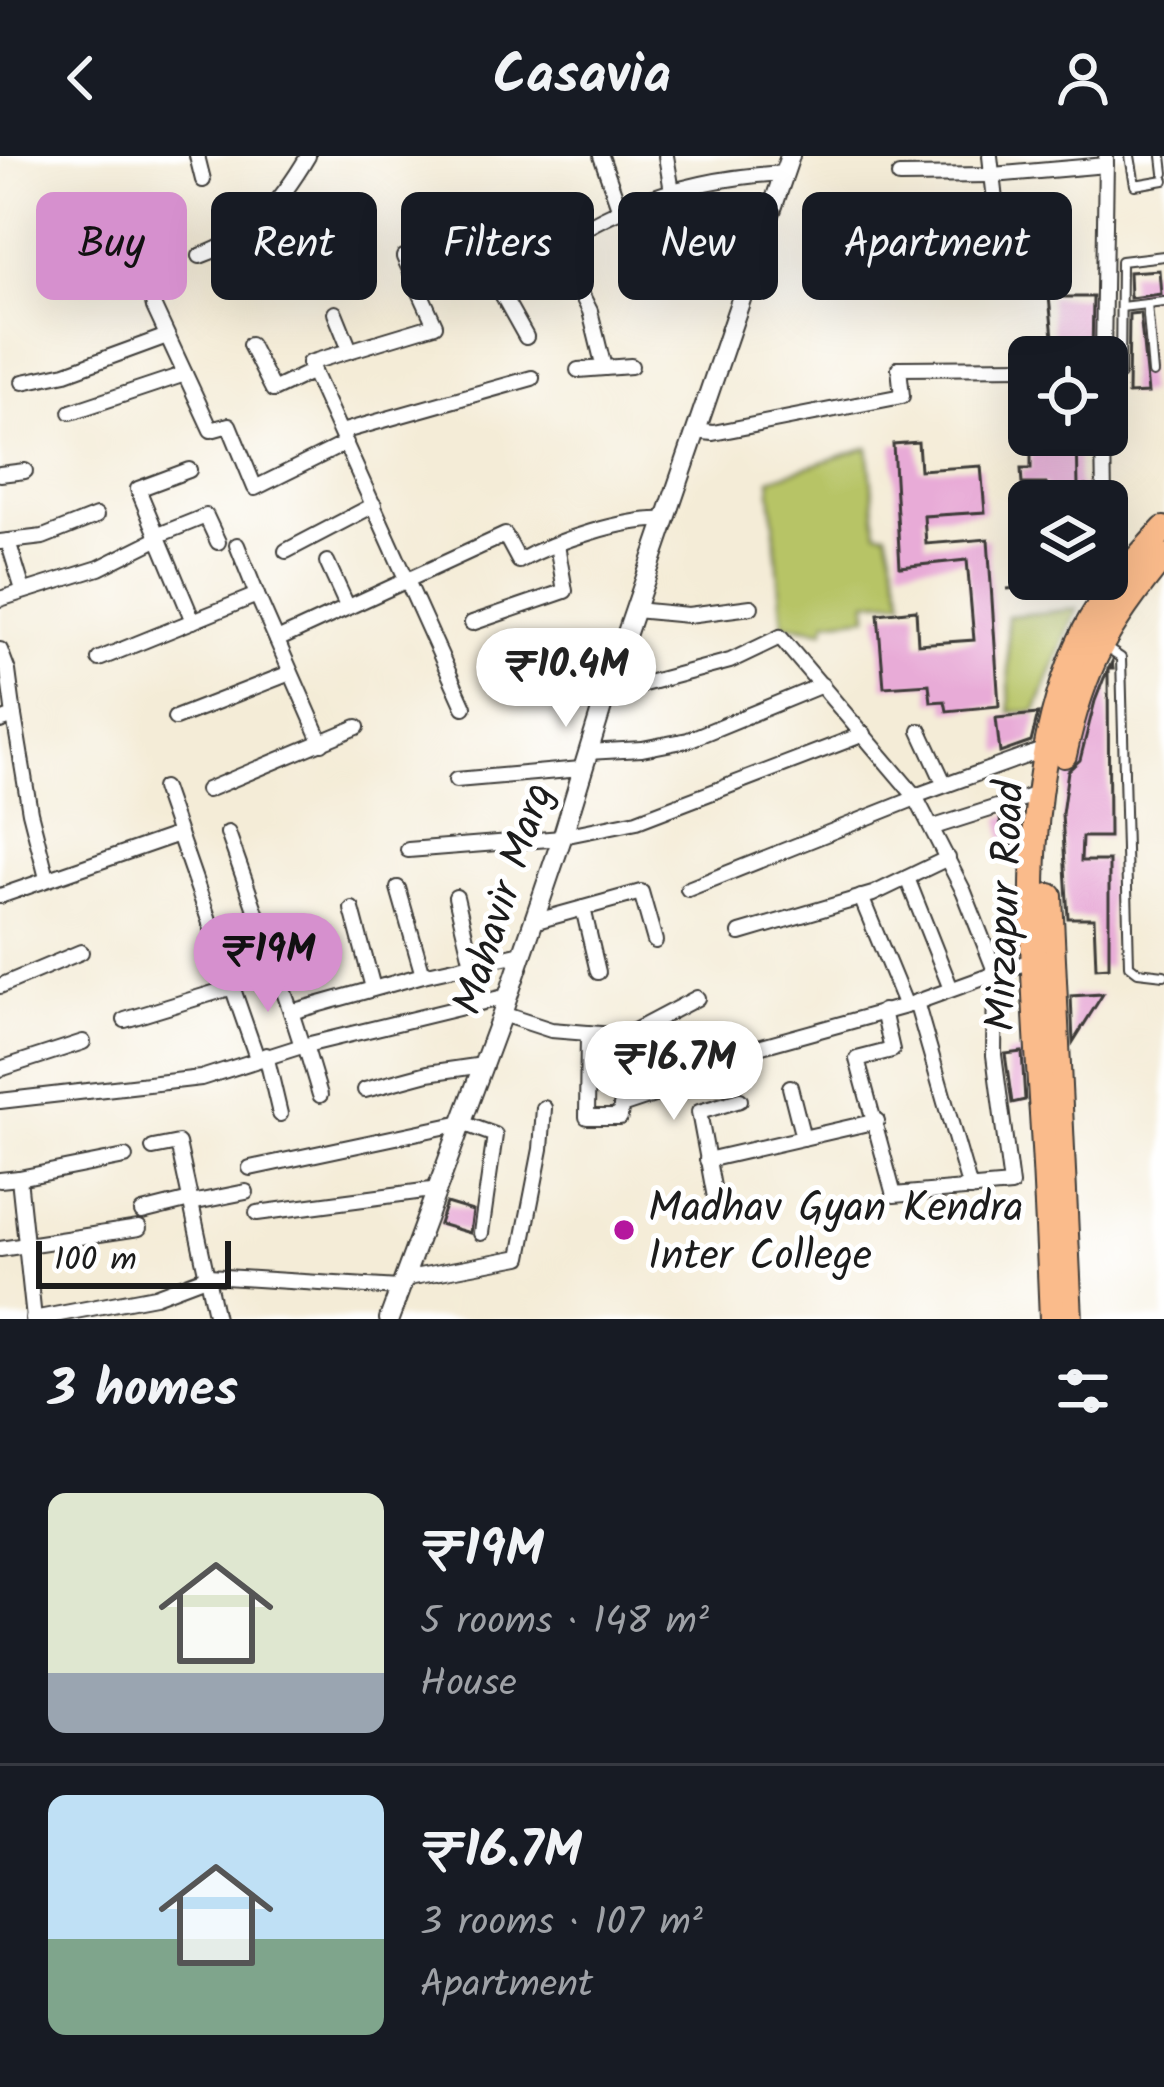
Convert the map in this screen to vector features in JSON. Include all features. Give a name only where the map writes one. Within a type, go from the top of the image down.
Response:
[{"type":"highway","name":"Mirzapur Road","points":[[1128,563],[1164,529]]},
{"type":"highway","name":"Mirzapur Road","points":[[1052,1319],[1033,960],[1040,793],[1099,645],[1119,610],[1164,556]]},
{"type":"highway","name":"Mirzapur Road","points":[[1070,1319],[1049,907],[1062,687],[1097,600]]},
{"type":"street","points":[[196,156],[203,180]]},
{"type":"street","points":[[285,192],[308,156]]},
{"type":"street","points":[[601,156],[618,204]]},
{"type":"street","points":[[666,156],[672,191],[788,164]]},
{"type":"street","points":[[990,156],[995,192]]},
{"type":"street","points":[[899,176],[993,175],[1106,161],[1103,336]]},
{"type":"street","name":"Mahavir Marg","points":[[389,1319],[505,1005],[788,164]]},
{"type":"street","points":[[200,256],[211,252]]},
{"type":"street","points":[[152,300],[211,430],[229,425],[255,488],[343,437],[532,378]]},
{"type":"street","points":[[424,300],[435,325],[309,363],[464,707]]},
{"type":"street","points":[[506,300],[526,337]]},
{"type":"street","points":[[584,300],[604,368]]},
{"type":"street","points":[[334,314],[350,350]]},
{"type":"street","points":[[23,382],[66,374],[167,336]]},
{"type":"street","points":[[250,345],[273,390],[313,370]]},
{"type":"street","points":[[578,370],[631,366]]},
{"type":"street","points":[[695,431],[713,433],[902,395],[899,368],[1008,367]]},
{"type":"street","points":[[71,412],[185,374]]},
{"type":"street","points":[[189,470],[138,489],[193,621]]},
{"type":"street","points":[[0,474],[25,471]]},
{"type":"street","points":[[286,550],[374,505]]},
{"type":"street","points":[[0,599],[99,568],[206,515],[218,542]]},
{"type":"street","points":[[23,590],[4,542],[43,537],[96,516]]},
{"type":"street","points":[[277,640],[505,535],[519,561],[543,548],[645,519],[666,520]]},
{"type":"street","points":[[237,545],[322,743]]},
{"type":"street","points":[[472,623],[565,592],[557,545]]},
{"type":"street","points":[[327,562],[347,606]]},
{"type":"street","points":[[99,659],[257,595]]},
{"type":"street","points":[[635,610],[688,615],[751,607]]},
{"type":"street","points":[[606,694],[730,661],[780,637],[916,797],[934,827],[995,971],[998,1106],[1011,1185],[895,1195],[856,1059],[892,1049],[883,1011]]},
{"type":"street","points":[[513,672],[556,658],[555,650],[624,643]]},
{"type":"street","points":[[0,650],[8,671],[7,718],[46,878]]},
{"type":"street","points":[[175,718],[290,673]]},
{"type":"street","points":[[456,780],[688,740],[822,685]]},
{"type":"street","points":[[207,790],[357,727]]},
{"type":"street","points":[[920,731],[946,785]]},
{"type":"street","points":[[408,850],[562,837],[637,821],[864,734]]},
{"type":"street","points":[[688,889],[1058,744]]},
{"type":"street","points":[[163,788],[280,1114]]},
{"type":"street","points":[[934,827],[1040,793]]},
{"type":"street","points":[[228,833],[320,1095]]},
{"type":"street","points":[[0,896],[179,834]]},
{"type":"street","points":[[740,933],[861,897],[948,858]]},
{"type":"street","points":[[907,878],[951,989]]},
{"type":"street","points":[[398,888],[423,975]]},
{"type":"street","points":[[533,922],[640,892],[655,941]]},
{"type":"street","points":[[456,897],[472,964]]},
{"type":"street","points":[[861,897],[911,1004],[970,1189]]},
{"type":"street","points":[[583,908],[598,972]]},
{"type":"street","points":[[352,909],[373,988]]},
{"type":"street","points":[[0,986],[82,952]]},
{"type":"street","points":[[291,1012],[522,953]]},
{"type":"street","points":[[588,1033],[587,1117],[620,1117],[621,1106],[675,1088],[751,1049],[911,1004],[1033,960]]},
{"type":"street","points":[[125,1020],[233,987]]},
{"type":"street","points":[[1,1096],[201,1078],[303,1045],[505,1005],[551,1030],[625,1036],[697,998]]},
{"type":"street","points":[[0,1070],[83,1042]]},
{"type":"street","points":[[365,1090],[483,1065]]},
{"type":"street","points":[[790,1087],[803,1138]]},
{"type":"street","points":[[716,1204],[699,1112],[740,1100]]},
{"type":"street","points":[[19,1178],[33,1319],[154,1296],[208,1276],[401,1284],[520,1257],[544,1108]]},
{"type":"street","points":[[707,1160],[877,1121]]},
{"type":"street","points":[[250,1168],[462,1123],[495,1135],[481,1233]]},
{"type":"street","points":[[153,1148],[178,1143],[216,1319]]},
{"type":"street","points":[[0,1180],[125,1157]]},
{"type":"street","points":[[257,1213],[439,1189]]},
{"type":"street","points":[[0,1249],[246,1192]]},
{"type":"lane","points":[[1130,156],[1135,185],[1164,177],[1162,156]]},
{"type":"lane","points":[[1121,336],[1121,261],[1164,257]]},
{"type":"lane","points":[[1121,307],[1164,302]]},
{"type":"lane","points":[[1147,304],[1153,373]]},
{"type":"lane","points":[[1099,645],[1121,658],[1129,965],[1138,973],[1164,975]]},
{"type":"green space","points":[[868,447],[877,531],[887,532],[904,600],[867,601],[868,616],[826,621],[824,630],[783,624],[770,479]]},
{"type":"green space","points":[[1077,609],[1036,711],[1010,712],[1007,616]]},
{"type":"building","points":[[1159,270],[1161,294],[1130,298],[1129,272]]},
{"type":"building","points":[[1093,297],[1092,336],[1053,336],[1049,300]]},
{"type":"building","points":[[1140,313],[1148,393],[1128,394],[1129,314]]},
{"type":"building","points":[[918,442],[920,470],[981,466],[985,512],[924,516],[926,544],[988,539],[999,706],[947,711],[945,701],[931,702],[929,684],[884,687],[878,614],[916,610],[918,644],[974,640],[967,560],[900,567],[893,444]]},
{"type":"building","points":[[1031,456],[1077,456],[1078,480],[1022,480],[1021,469],[1031,469]]},
{"type":"building","points":[[1108,670],[1109,837],[1082,837],[1081,861],[1109,861],[1109,967],[1096,968],[1094,918],[1068,918],[1062,814],[1068,771],[1080,760]]},
{"type":"building","points":[[1038,714],[1031,742],[1000,753],[996,718]]},
{"type":"building","points":[[1021,811],[1018,845],[1003,846],[1000,818]]},
{"type":"building","points":[[1103,994],[1073,1042],[1071,996]]},
{"type":"building","points":[[1022,1052],[1025,1100],[1012,1103],[1005,1054]]},
{"type":"building","points":[[446,1203],[473,1211],[470,1233],[439,1224]]},
{"type":"place","name":"Madhav Gyan Kendra Inter College","points":[[624,1230]]}]
